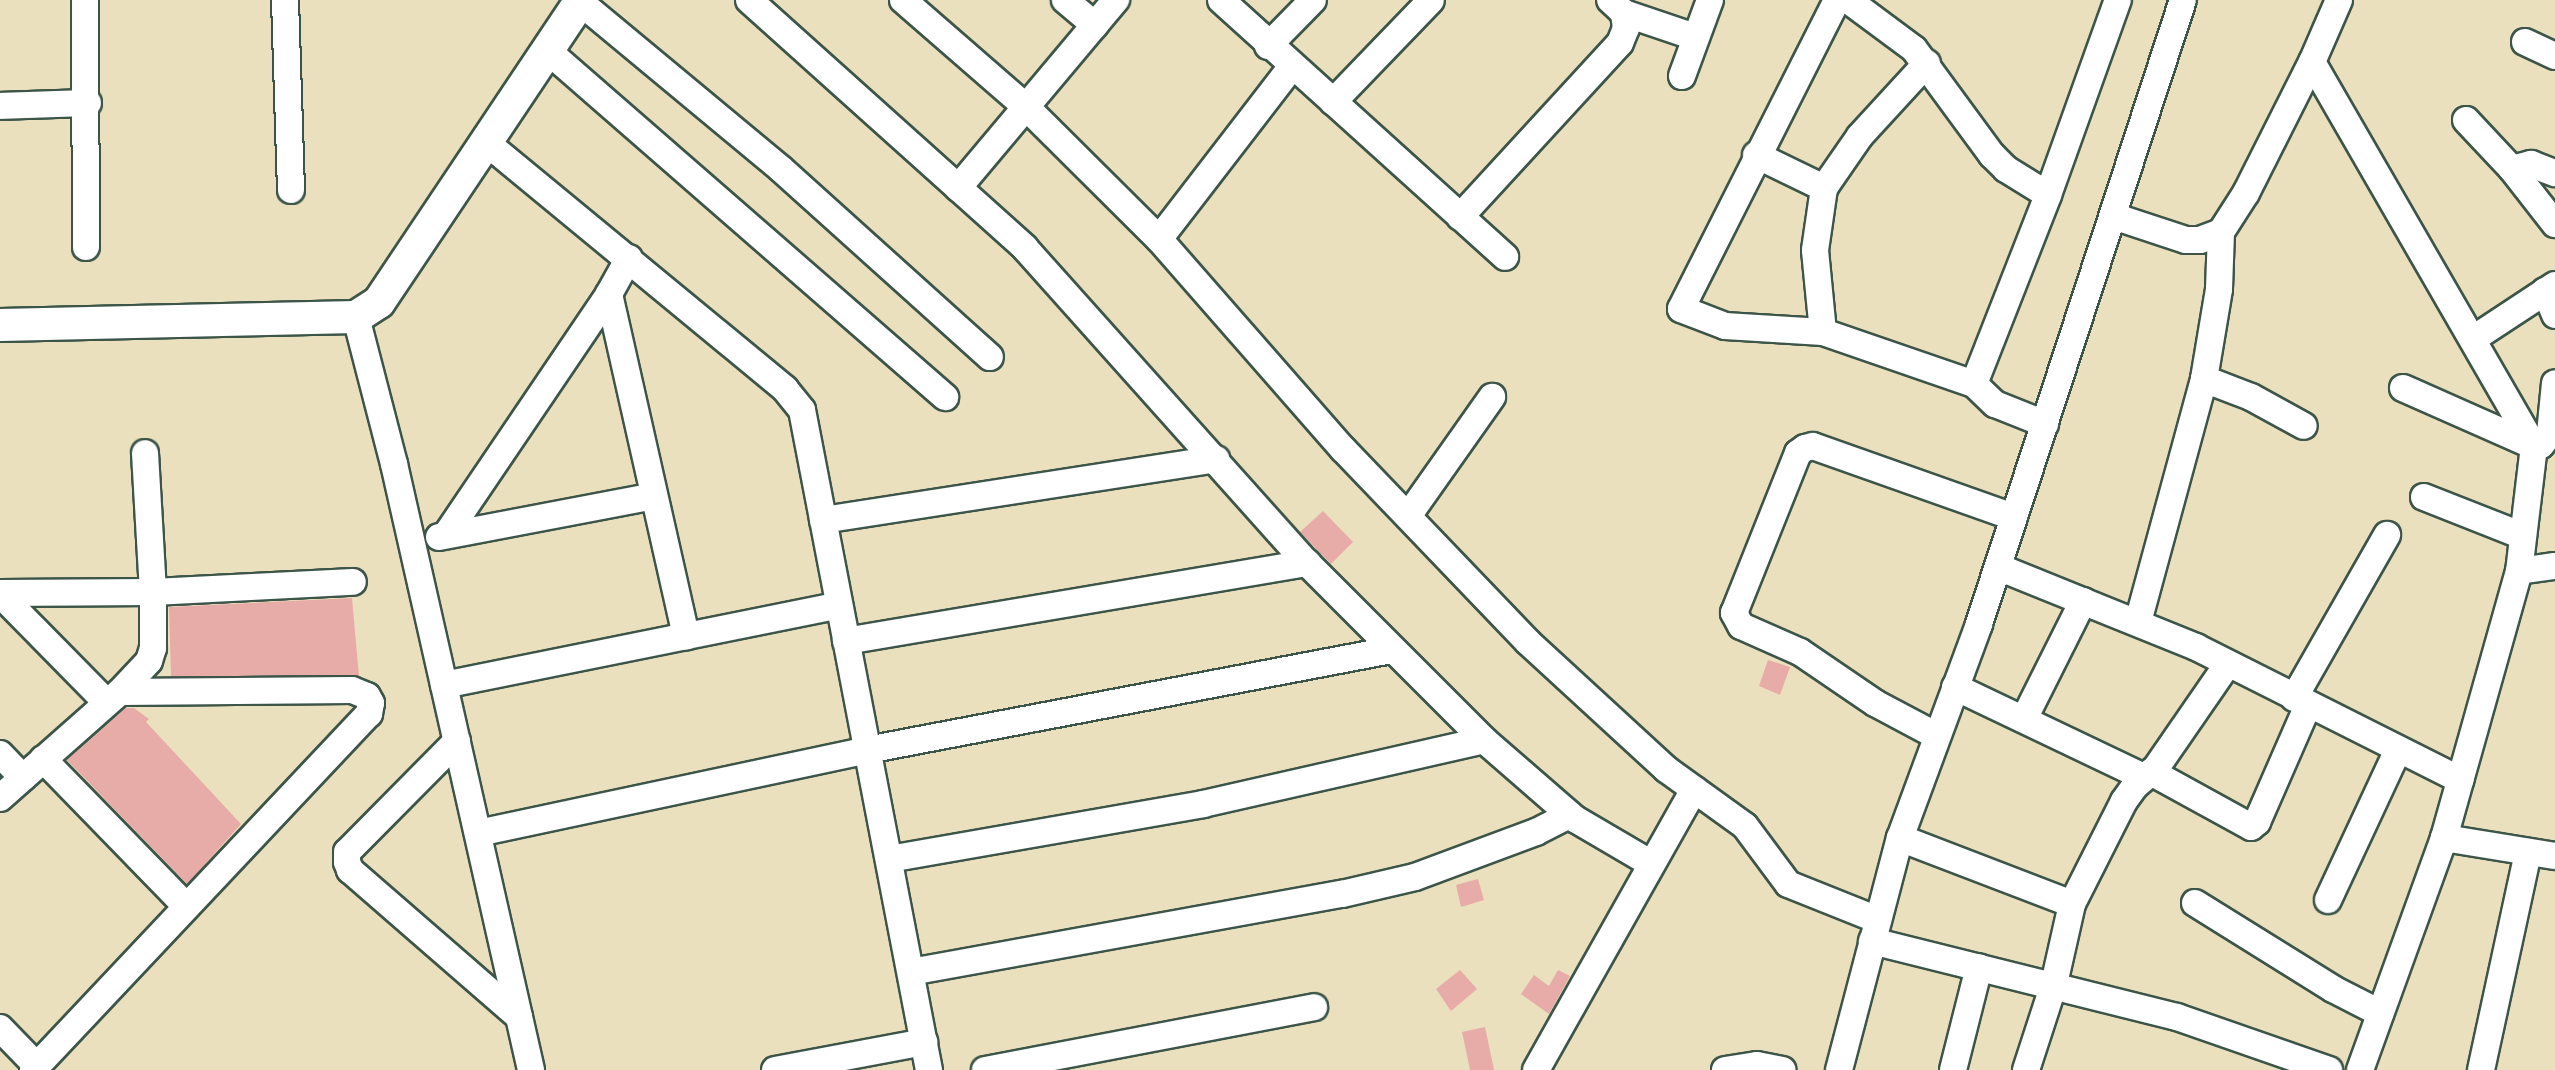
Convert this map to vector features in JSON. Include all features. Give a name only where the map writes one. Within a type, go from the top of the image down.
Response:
[{"type":"street","points":[[85,0],[88,103],[86,247]]},
{"type":"street","points":[[285,0],[291,190]]},
{"type":"street","points":[[749,0],[1025,248],[1307,563],[1484,740],[1570,815],[1650,863]]},
{"type":"street","points":[[903,0],[1026,107],[1159,239],[1343,449],[1528,642],[1666,769],[1745,826],[1788,884],[1875,931],[1979,967],[2208,1025],[2329,1070]]},
{"type":"street","points":[[1065,0],[1095,25]]},
{"type":"street","points":[[958,188],[1116,0]]},
{"type":"street","points":[[1221,0],[1268,46],[1505,257]]},
{"type":"street","points":[[1268,46],[1313,0]]},
{"type":"street","points":[[1333,102],[1431,0]]},
{"type":"street","points":[[1682,76],[1710,0]]},
{"type":"street","points":[[1837,0],[1756,155],[1681,309],[1725,326],[1823,332],[1974,384],[1995,404],[2045,424]]},
{"type":"street","points":[[1848,0],[1914,49],[1992,155],[2006,169],[2048,195]]},
{"type":"street","points":[[1974,384],[2048,195],[2118,0]]},
{"type":"street","points":[[1839,1070],[1900,838],[1998,567],[2183,0]]},
{"type":"street","points":[[2138,622],[2204,379],[2219,289],[2221,232],[2246,193],[2312,62],[2339,0]]},
{"type":"street","points":[[0,325],[356,317],[379,302],[488,144],[581,1],[781,169],[990,357]]},
{"type":"street","points":[[1460,217],[1620,43],[1626,28],[1617,6]]},
{"type":"street","points":[[1617,6],[1695,37]]},
{"type":"street","points":[[2525,42],[2555,56]]},
{"type":"street","points":[[548,51],[945,397]]},
{"type":"street","points":[[2312,62],[2534,446],[2519,571],[2444,838],[2360,1070]]},
{"type":"street","points":[[1823,332],[1815,250],[1824,188],[1860,136],[1927,63]]},
{"type":"street","points":[[1159,239],[1292,66]]},
{"type":"street","points":[[0,106],[88,103]]},
{"type":"street","points":[[2466,120],[2512,169],[2555,224]]},
{"type":"street","points":[[488,144],[785,389],[802,410],[929,1070]]},
{"type":"street","points":[[1756,155],[1824,188]]},
{"type":"street","points":[[2512,169],[2531,164],[2555,173]]},
{"type":"street","points":[[2113,216],[2186,240],[2200,240],[2221,232]]},
{"type":"street","points":[[446,535],[609,294],[629,258]]},
{"type":"street","points":[[609,294],[686,636]]},
{"type":"street","points":[[2473,339],[2552,297]]},
{"type":"street","points":[[356,317],[412,542],[531,1070]]},
{"type":"street","points":[[2204,379],[2251,397],[2304,426]]},
{"type":"street","points":[[2403,388],[2534,446],[2541,445],[2550,434],[2555,383]]},
{"type":"street","points":[[1408,516],[1492,397]]},
{"type":"street","points":[[1937,736],[1875,703],[1800,652],[1741,626],[1734,613],[1798,453],[1805,448],[1813,446],[2014,517]]},
{"type":"street","points":[[0,798],[149,661],[153,648],[153,592],[145,453]]},
{"type":"street","points":[[823,520],[1216,459]]},
{"type":"street","points":[[412,542],[653,496]]},
{"type":"street","points":[[2424,497],[2523,536]]},
{"type":"street","points":[[1955,687],[2148,774],[2251,827],[2257,822],[2301,702],[2387,535]]},
{"type":"street","points":[[846,641],[1307,563]]},
{"type":"street","points":[[2519,571],[2555,566]]},
{"type":"street","points":[[1998,567],[2138,622],[2460,780]]},
{"type":"street","points":[[0,593],[153,592],[353,582]]},
{"type":"street","points":[[0,593],[113,697],[352,690],[367,696],[371,703],[369,714],[35,1068],[0,1028]]},
{"type":"street","points":[[2024,719],[2083,601]]},
{"type":"street","points":[[444,685],[839,605]]},
{"type":"street","points":[[478,833],[867,750],[1391,650]]},
{"type":"street","points":[[2026,1070],[2054,984],[2072,904],[2124,801],[2148,774],[2227,665]]},
{"type":"street","points":[[889,859],[1203,804],[1484,740]]},
{"type":"street","points":[[457,741],[347,852],[347,862],[350,870],[519,1017]]},
{"type":"street","points":[[2328,900],[2398,750]]},
{"type":"street","points":[[0,754],[23,778]]},
{"type":"street","points":[[43,759],[187,907]]},
{"type":"street","points":[[1536,1070],[1650,863],[1694,790]]},
{"type":"street","points":[[911,972],[1357,891],[1429,872],[1536,832],[1570,815]]},
{"type":"street","points":[[1900,838],[2072,904]]},
{"type":"street","points":[[2444,838],[2555,856]]},
{"type":"street","points":[[2481,1070],[2528,852]]},
{"type":"street","points":[[2195,903],[2333,989],[2380,1013]]},
{"type":"street","points":[[1953,1070],[1979,967]]},
{"type":"street","points":[[985,1070],[1314,1007]]},
{"type":"street","points":[[775,1070],[924,1042]]},
{"type":"street","points":[[1725,1070],[1757,1065],[1783,1070]]},
{"type":"building","points":[[1323,511],[1353,542],[1331,564],[1300,532]]},
{"type":"building","points":[[352,598],[359,676],[171,676],[169,607]]},
{"type":"building","points":[[1768,660],[1790,667],[1780,695],[1759,686]]},
{"type":"building","points":[[126,708],[134,708],[149,719],[146,722],[241,824],[187,884],[67,760]]},
{"type":"building","points":[[1478,879],[1484,900],[1461,907],[1456,885]]},
{"type":"building","points":[[1460,970],[1477,989],[1451,1011],[1436,989]]},
{"type":"building","points":[[1558,970],[1570,976],[1549,1014],[1521,994],[1534,975],[1549,986]]},
{"type":"building","points":[[1485,1027],[1494,1070],[1470,1070],[1462,1032]]}]
